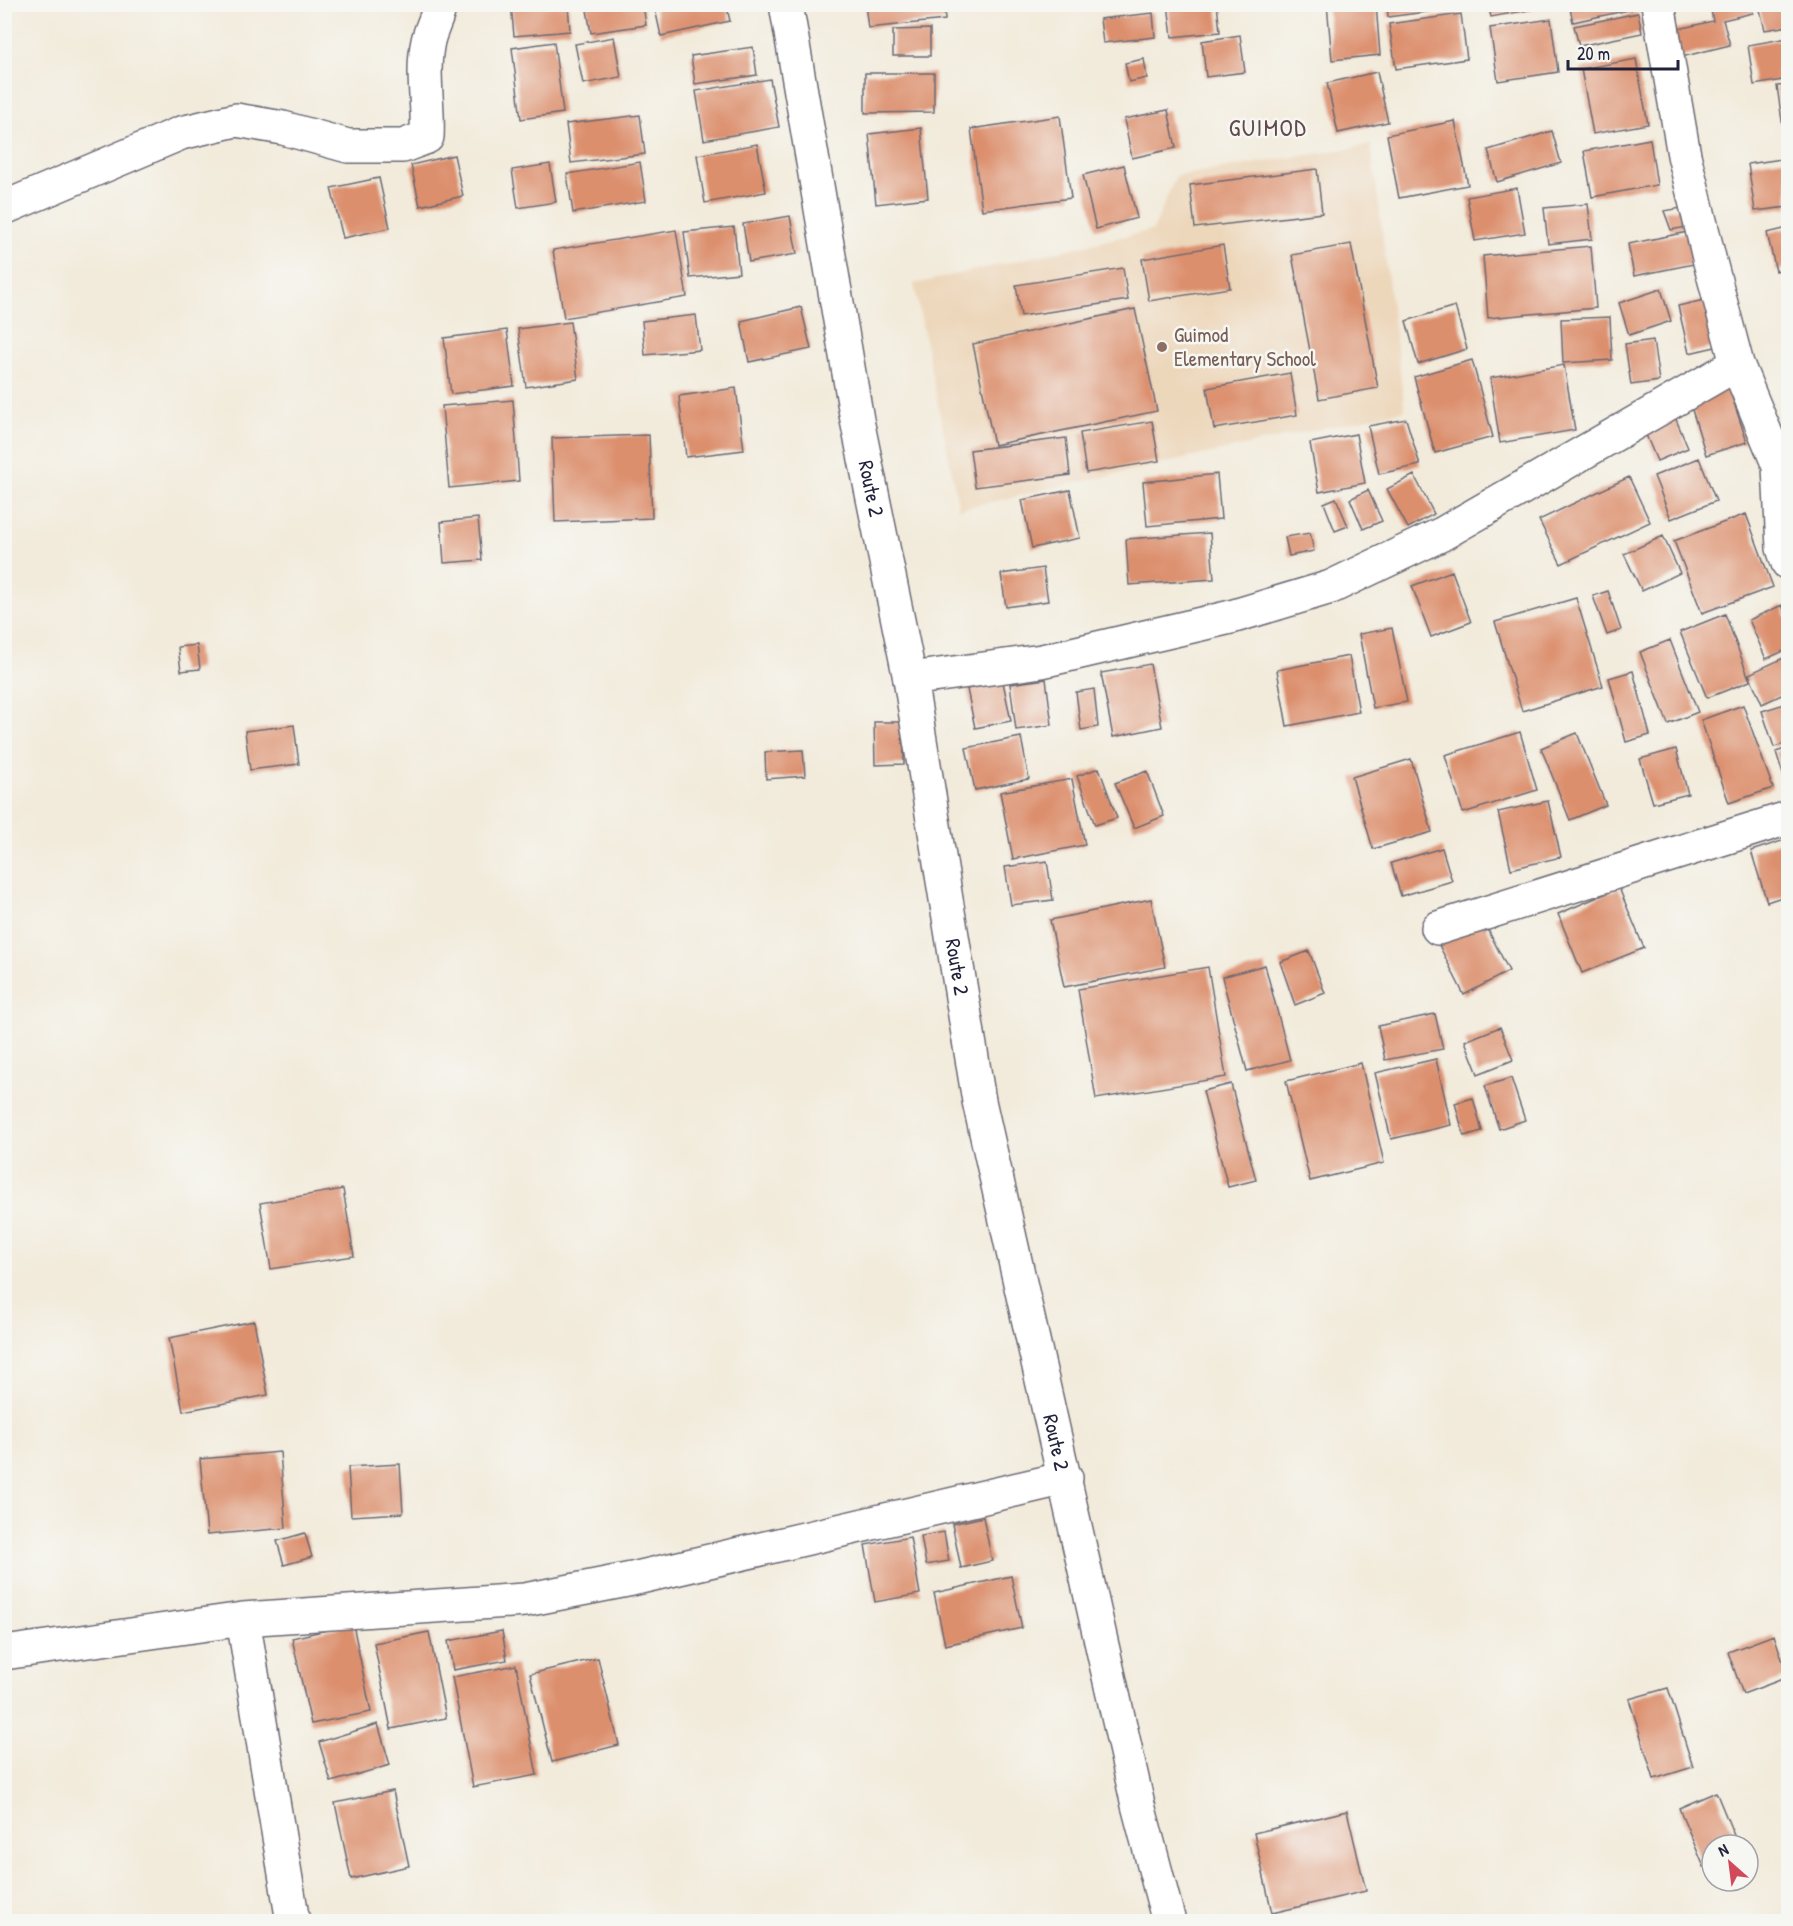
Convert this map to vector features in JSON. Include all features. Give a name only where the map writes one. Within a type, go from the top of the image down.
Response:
[{"type":"main road","points":[[4,208],[181,133],[236,120],[283,128],[348,146],[403,146],[427,137],[429,113],[424,75],[428,40],[440,4]]},
{"type":"main road","name":"Route 2","points":[[786,4],[857,420],[910,679],[979,1101],[1138,1805],[1169,1922]]},
{"type":"main road","points":[[1658,4],[1684,155],[1737,364],[1779,466],[1783,548],[1788,563]]},
{"type":"main road","points":[[910,679],[1042,661],[1231,617],[1331,587],[1442,534],[1737,364]]},
{"type":"main road","points":[[1438,928],[1788,818]]},
{"type":"main road","points":[[4,1653],[243,1618],[525,1600],[632,1579],[1065,1478]]},
{"type":"main road","points":[[243,1618],[293,1922]]},
{"type":"shaded area","name":"Guimod Elementary School","points":[[1371,145],[1405,410],[959,509],[914,284],[1153,230],[1176,176]]},
{"type":"building","points":[[511,4],[568,4],[570,31],[514,36]]},
{"type":"building","points":[[586,4],[643,4],[646,25],[591,33]]},
{"type":"building","points":[[654,4],[726,4],[730,21],[661,36]]},
{"type":"building","points":[[865,4],[944,4],[945,20],[868,28]]},
{"type":"building","points":[[1168,4],[1217,4],[1220,32],[1172,37]]},
{"type":"building","points":[[1327,4],[1376,4],[1380,55],[1332,60]]},
{"type":"building","points":[[1387,4],[1440,4],[1441,10],[1388,17]]},
{"type":"building","points":[[1488,4],[1549,4],[1550,6],[1491,17]]},
{"type":"building","points":[[1569,4],[1642,4],[1643,7],[1573,22]]},
{"type":"building","points":[[1710,4],[1751,4],[1753,13],[1723,20],[1730,45],[1677,58],[1670,31],[1713,21]]},
{"type":"building","points":[[1788,4],[1788,26],[1765,30],[1759,6]]},
{"type":"building","points":[[1153,13],[1155,37],[1103,43],[1100,19]]},
{"type":"building","points":[[1638,13],[1642,33],[1579,46],[1574,26]]},
{"type":"building","points":[[1461,14],[1467,59],[1396,69],[1389,24]]},
{"type":"building","points":[[1551,19],[1558,72],[1498,81],[1490,28]]},
{"type":"building","points":[[930,29],[930,56],[893,56],[893,30]]},
{"type":"building","points":[[1240,35],[1245,72],[1206,77],[1202,41]]},
{"type":"building","points":[[614,37],[621,77],[583,84],[575,44]]},
{"type":"building","points":[[1788,38],[1788,79],[1754,85],[1748,45]]},
{"type":"building","points":[[554,42],[563,113],[521,119],[512,48]]},
{"type":"building","points":[[753,47],[757,75],[695,84],[691,56]]},
{"type":"building","points":[[1144,59],[1147,78],[1129,82],[1125,63]]},
{"type":"building","points":[[1636,59],[1648,124],[1593,134],[1581,69]]},
{"type":"building","points":[[1377,72],[1388,122],[1338,133],[1327,83]]},
{"type":"building","points":[[865,73],[934,73],[934,112],[865,113]]},
{"type":"building","points":[[770,79],[779,127],[704,140],[696,91]]},
{"type":"building","points":[[1788,85],[1788,127],[1783,128],[1777,86]]},
{"type":"building","points":[[1168,110],[1176,148],[1132,158],[1124,119]]},
{"type":"building","points":[[640,115],[645,154],[571,163],[566,124]]},
{"type":"building","points":[[1060,116],[1071,198],[982,210],[971,129]]},
{"type":"building","points":[[1455,121],[1468,185],[1399,198],[1387,135]]},
{"type":"building","points":[[921,128],[928,198],[876,204],[869,134]]},
{"type":"building","points":[[1552,131],[1561,163],[1497,182],[1488,150]]},
{"type":"building","points":[[1650,139],[1657,185],[1592,197],[1584,151]]},
{"type":"building","points":[[757,144],[766,192],[705,203],[697,155]]},
{"type":"building","points":[[454,155],[463,196],[420,206],[411,165]]},
{"type":"building","points":[[1788,158],[1788,207],[1755,211],[1748,164]]},
{"type":"building","points":[[640,162],[646,201],[573,213],[567,174]]},
{"type":"building","points":[[550,164],[556,202],[518,208],[512,170]]},
{"type":"building","points":[[1124,165],[1137,218],[1096,229],[1083,175]]},
{"type":"building","points":[[1317,169],[1322,213],[1195,228],[1190,185]]},
{"type":"building","points":[[379,178],[390,228],[343,238],[331,188]]},
{"type":"building","points":[[1517,188],[1525,233],[1475,241],[1467,197]]},
{"type":"building","points":[[1588,204],[1592,239],[1548,244],[1544,208]]},
{"type":"building","points":[[1693,206],[1697,225],[1671,230],[1664,211]]},
{"type":"building","points":[[790,216],[797,254],[749,262],[743,224]]},
{"type":"building","points":[[734,227],[739,273],[690,278],[684,232]]},
{"type":"building","points":[[1788,228],[1788,268],[1776,271],[1767,233]]},
{"type":"building","points":[[676,230],[687,297],[564,318],[553,250]]},
{"type":"building","points":[[1688,232],[1694,264],[1634,276],[1628,244]]},
{"type":"building","points":[[1351,244],[1378,388],[1319,399],[1292,255]]},
{"type":"building","points":[[1223,245],[1230,288],[1149,301],[1142,259]]},
{"type":"building","points":[[1591,246],[1596,308],[1488,318],[1483,256]]},
{"type":"building","points":[[1123,268],[1128,300],[1021,316],[1016,285]]},
{"type":"building","points":[[1661,289],[1671,321],[1629,335],[1619,303]]},
{"type":"building","points":[[1713,298],[1724,345],[1689,353],[1678,306]]},
{"type":"building","points":[[1455,306],[1467,349],[1418,364],[1406,321]]},
{"type":"building","points":[[801,307],[811,349],[749,362],[741,321]]},
{"type":"building","points":[[1135,309],[1157,411],[994,445],[973,344]]},
{"type":"building","points":[[696,315],[700,350],[645,355],[642,321]]},
{"type":"building","points":[[1610,317],[1612,360],[1563,363],[1561,319]]},
{"type":"building","points":[[570,322],[578,379],[526,387],[518,329]]},
{"type":"building","points":[[507,330],[514,386],[451,394],[444,338]]},
{"type":"building","points":[[1653,340],[1659,381],[1631,385],[1625,344]]},
{"type":"building","points":[[1472,360],[1493,437],[1435,453],[1414,377]]},
{"type":"building","points":[[1564,365],[1575,430],[1500,443],[1490,378]]},
{"type":"building","points":[[1290,373],[1297,415],[1214,429],[1207,388]]},
{"type":"building","points":[[736,388],[744,450],[686,457],[679,396]]},
{"type":"building","points":[[1729,388],[1747,442],[1706,455],[1689,400]]},
{"type":"building","points":[[513,400],[519,481],[449,488],[442,406]]},
{"type":"building","points":[[1672,410],[1688,448],[1657,461],[1641,423]]},
{"type":"building","points":[[1406,419],[1420,465],[1379,474],[1368,426]]},
{"type":"building","points":[[1152,421],[1159,461],[1086,473],[1080,433]]},
{"type":"building","points":[[1356,434],[1365,483],[1319,492],[1310,443]]},
{"type":"building","points":[[649,435],[652,518],[555,522],[552,438]]},
{"type":"building","points":[[1066,438],[1070,475],[975,487],[970,450]]},
{"type":"building","points":[[1699,458],[1716,501],[1671,519],[1654,476]]},
{"type":"building","points":[[1217,474],[1221,519],[1147,526],[1143,482]]},
{"type":"building","points":[[1414,475],[1434,514],[1408,528],[1387,489]]},
{"type":"building","points":[[1629,477],[1650,522],[1561,564],[1539,520]]},
{"type":"building","points":[[1070,490],[1080,538],[1032,548],[1022,500]]},
{"type":"building","points":[[1368,490],[1382,521],[1363,529],[1350,499]]},
{"type":"building","points":[[1336,498],[1348,526],[1335,531],[1324,503]]},
{"type":"building","points":[[1746,514],[1773,587],[1702,613],[1674,541]]},
{"type":"building","points":[[478,518],[482,560],[444,563],[441,522]]},
{"type":"building","points":[[1210,533],[1214,579],[1129,585],[1126,539]]},
{"type":"building","points":[[1310,533],[1314,551],[1289,556],[1285,537]]},
{"type":"building","points":[[1663,536],[1680,573],[1642,591],[1624,554]]},
{"type":"building","points":[[1043,568],[1048,601],[1006,607],[1001,574]]},
{"type":"building","points":[[1452,571],[1471,622],[1431,637],[1412,586]]},
{"type":"building","points":[[1608,591],[1621,630],[1607,635],[1593,596]]},
{"type":"building","points":[[1576,598],[1603,686],[1522,711],[1495,622]]},
{"type":"building","points":[[1782,605],[1788,621],[1788,649],[1766,659],[1749,620]]},
{"type":"building","points":[[1725,614],[1750,681],[1707,698],[1680,632]]},
{"type":"building","points":[[1392,628],[1407,702],[1373,708],[1359,634]]},
{"type":"building","points":[[1670,640],[1698,712],[1668,724],[1640,652]]},
{"type":"building","points":[[197,645],[200,669],[181,671],[178,647]]},
{"type":"building","points":[[1349,656],[1359,712],[1287,726],[1277,670]]},
{"type":"building","points":[[1788,656],[1788,692],[1762,704],[1749,674]]},
{"type":"building","points":[[1150,664],[1162,727],[1113,737],[1101,673]]},
{"type":"building","points":[[1633,671],[1650,735],[1626,742],[1609,678]]},
{"type":"building","points":[[1046,679],[1052,725],[1016,730],[1010,684]]},
{"type":"building","points":[[1003,682],[1011,721],[975,728],[967,689]]},
{"type":"building","points":[[1094,689],[1098,727],[1081,730],[1076,692]]},
{"type":"building","points":[[1788,703],[1788,743],[1774,747],[1762,711]]},
{"type":"building","points":[[1743,705],[1773,788],[1729,803],[1701,720]]},
{"type":"building","points":[[874,722],[903,722],[904,764],[875,765]]},
{"type":"building","points":[[294,725],[299,764],[250,770],[245,731]]},
{"type":"building","points":[[1520,732],[1537,790],[1463,813],[1445,755]]},
{"type":"building","points":[[1577,733],[1606,805],[1570,820],[1541,748]]},
{"type":"building","points":[[1021,737],[1029,779],[975,790],[966,748]]},
{"type":"building","points":[[1788,748],[1788,790],[1776,752]]},
{"type":"building","points":[[1676,749],[1688,794],[1653,803],[1640,759]]},
{"type":"building","points":[[803,750],[805,776],[766,779],[765,752]]},
{"type":"building","points":[[1411,759],[1432,832],[1373,849],[1352,777]]},
{"type":"building","points":[[1099,768],[1117,818],[1095,825],[1077,776]]},
{"type":"building","points":[[1147,771],[1164,816],[1134,828],[1115,783]]},
{"type":"building","points":[[1072,779],[1085,845],[1013,859],[1000,792]]},
{"type":"building","points":[[1548,801],[1561,857],[1511,869],[1498,812]]},
{"type":"building","points":[[1788,839],[1788,895],[1767,902],[1751,851]]},
{"type":"building","points":[[1442,848],[1452,881],[1401,896],[1391,863]]},
{"type":"building","points":[[1047,861],[1053,900],[1011,905],[1005,867]]},
{"type":"building","points":[[1619,888],[1644,948],[1582,973],[1558,914]]},
{"type":"building","points":[[1151,899],[1165,967],[1064,987],[1050,920]]},
{"type":"building","points":[[1484,922],[1509,971],[1464,995],[1439,945]]},
{"type":"building","points":[[1309,951],[1325,993],[1295,1005],[1280,962]]},
{"type":"building","points":[[1265,965],[1290,1060],[1247,1071],[1222,977]]},
{"type":"building","points":[[1208,967],[1226,1077],[1096,1099],[1078,989]]},
{"type":"building","points":[[1435,1014],[1443,1049],[1385,1060],[1378,1026]]},
{"type":"building","points":[[1500,1027],[1513,1060],[1478,1074],[1465,1041]]},
{"type":"building","points":[[1436,1059],[1451,1125],[1391,1139],[1375,1073]]},
{"type":"building","points":[[1361,1063],[1384,1163],[1310,1181],[1286,1081]]},
{"type":"building","points":[[1511,1078],[1525,1120],[1499,1129],[1485,1086]]},
{"type":"building","points":[[1231,1084],[1256,1180],[1228,1187],[1203,1091]]},
{"type":"building","points":[[1473,1098],[1482,1131],[1464,1136],[1455,1103]]},
{"type":"building","points":[[343,1189],[354,1256],[271,1269],[260,1203]]},
{"type":"building","points":[[254,1321],[268,1395],[183,1411],[169,1338]]},
{"type":"building","points":[[280,1452],[286,1528],[207,1535],[200,1459]]},
{"type":"building","points":[[400,1464],[403,1513],[351,1516],[348,1467]]},
{"type":"building","points":[[983,1517],[992,1561],[961,1568],[952,1524]]},
{"type":"building","points":[[944,1532],[949,1561],[926,1565],[921,1536]]},
{"type":"building","points":[[305,1533],[312,1557],[284,1565],[277,1541]]},
{"type":"building","points":[[910,1537],[920,1594],[875,1602],[865,1545]]},
{"type":"building","points":[[1011,1576],[1022,1628],[945,1645],[934,1593]]},
{"type":"building","points":[[353,1624],[371,1712],[311,1724],[292,1638]]},
{"type":"building","points":[[502,1631],[507,1660],[453,1670],[448,1641]]},
{"type":"building","points":[[429,1632],[446,1718],[391,1729],[374,1643]]},
{"type":"building","points":[[1774,1635],[1788,1677],[1743,1694],[1728,1652]]},
{"type":"building","points":[[598,1658],[619,1745],[552,1762],[530,1674]]},
{"type":"building","points":[[516,1665],[537,1775],[473,1787],[452,1677]]},
{"type":"building","points":[[1668,1688],[1693,1767],[1654,1779],[1629,1699]]},
{"type":"building","points":[[378,1724],[390,1765],[331,1782],[319,1742]]},
{"type":"building","points":[[393,1791],[409,1866],[351,1879],[335,1803]]},
{"type":"building","points":[[1716,1792],[1733,1833],[1700,1833],[1700,1858],[1679,1808]]},
{"type":"building","points":[[1347,1811],[1366,1891],[1272,1913],[1254,1833]]},
{"type":"place","name":"Guimod Elementary School","points":[[1162,347]]},
{"type":"district","name":"GUIMOD","points":[[1268,128]]}]
